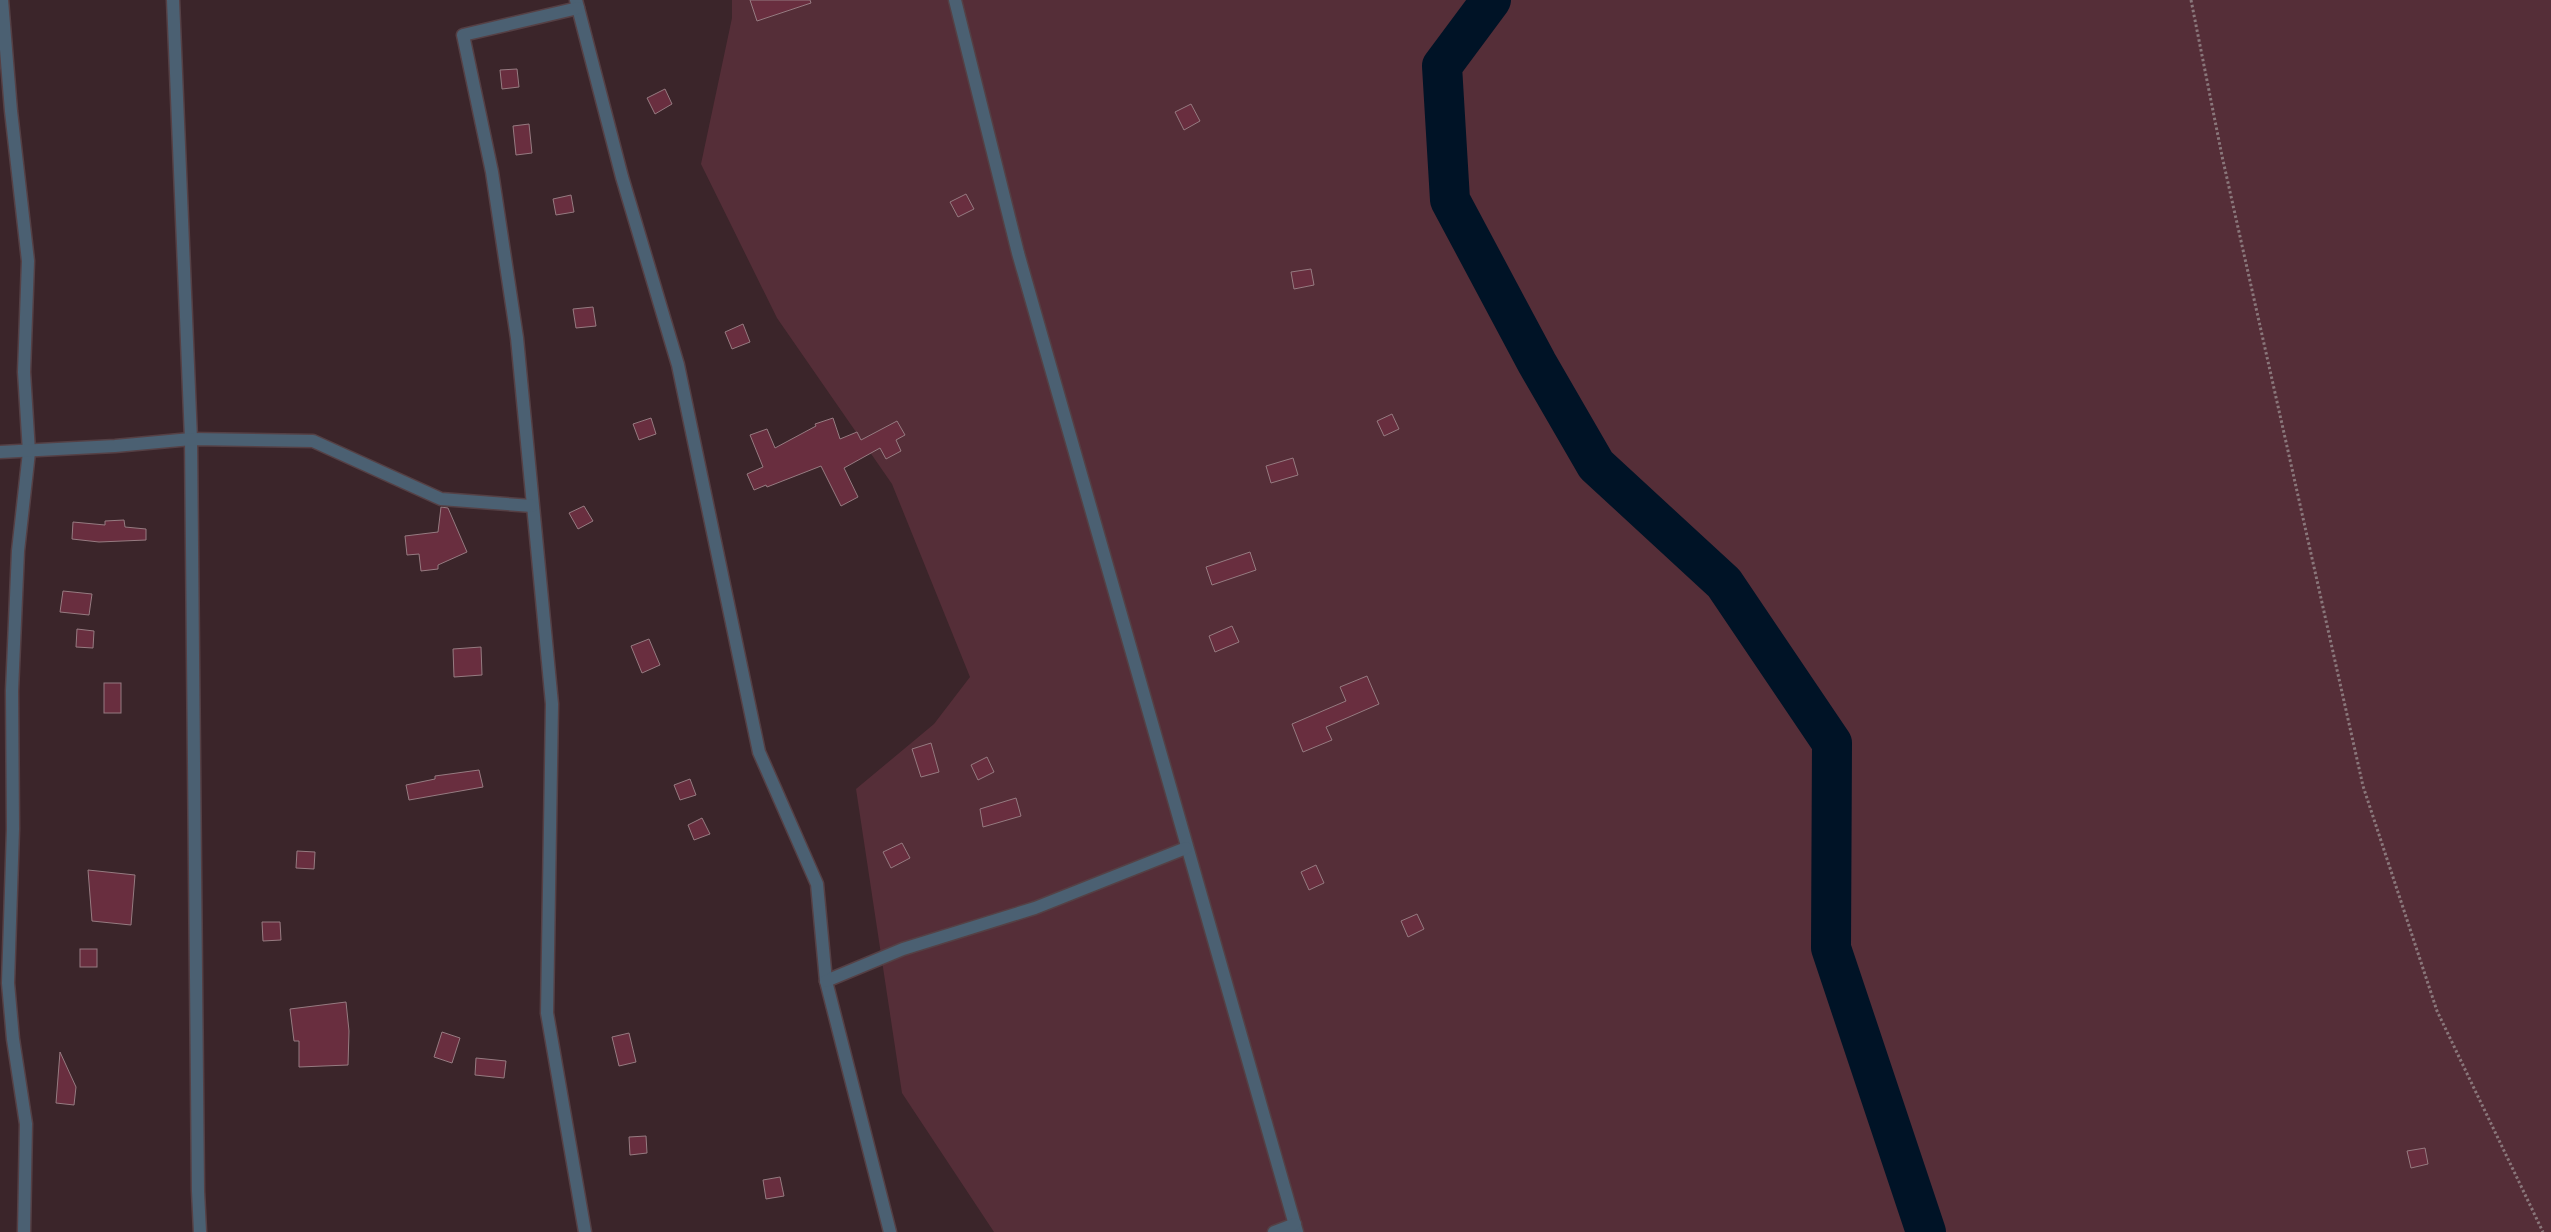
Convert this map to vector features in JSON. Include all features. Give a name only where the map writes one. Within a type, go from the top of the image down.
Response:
[{"type":"street","points":[[2,0],[11,111],[28,261],[24,372],[29,452],[18,551],[12,691],[13,829],[8,983],[13,1039],[26,1124],[24,1232]]},
{"type":"street","points":[[173,0],[191,439],[200,1232]]},
{"type":"street","points":[[955,0],[1018,253],[1186,848],[1296,1228],[1274,1232]]},
{"type":"street","points":[[585,1232],[547,1014],[552,704],[517,338],[492,172],[463,35],[577,4],[622,177],[678,365],[759,752],[817,884],[826,981],[890,1232]]},
{"type":"street","points":[[0,452],[29,452],[191,439],[313,441],[441,499],[532,506]]},
{"type":"street","points":[[826,981],[903,950],[1035,908],[1186,848]]},
{"type":"path","points":[[2191,0],[2224,166],[2363,786],[2437,1011],[2543,1232]]},
{"type":"shaded area","points":[[732,0],[2551,0],[2551,1232],[994,1232],[902,1093],[856,789],[934,724],[970,677],[892,484],[777,318],[701,164],[732,18]]},
{"type":"building","points":[[750,0],[810,0],[811,3],[757,21]]},
{"type":"building","points":[[517,69],[519,87],[502,89],[500,70]]},
{"type":"building","points":[[665,89],[672,104],[655,114],[647,98]]},
{"type":"building","points":[[1191,104],[1200,121],[1184,130],[1175,112]]},
{"type":"building","points":[[529,124],[532,153],[516,155],[513,126]]},
{"type":"building","points":[[966,194],[974,209],[958,217],[950,202]]},
{"type":"building","points":[[571,195],[574,212],[556,215],[553,199]]},
{"type":"building","points":[[1311,269],[1314,285],[1294,289],[1291,272]]},
{"type":"building","points":[[593,307],[596,326],[576,328],[573,309]]},
{"type":"building","points":[[743,324],[750,342],[732,349],[725,332]]},
{"type":"building","points":[[1392,414],[1399,429],[1384,436],[1377,421]]},
{"type":"building","points":[[651,418],[656,434],[639,440],[633,424]]},
{"type":"building","points":[[833,418],[840,439],[857,432],[861,440],[897,421],[905,435],[896,440],[901,451],[886,459],[880,448],[844,468],[858,497],[841,506],[821,466],[767,487],[766,485],[754,490],[747,474],[763,467],[750,435],[767,429],[775,448],[816,426],[815,424]]},
{"type":"building","points":[[1293,458],[1298,475],[1271,483],[1266,466]]},
{"type":"building","points":[[584,506],[593,521],[578,529],[569,513]]},
{"type":"building","points":[[441,507],[448,508],[467,552],[438,565],[438,569],[421,571],[419,554],[407,555],[405,536],[438,532]]},
{"type":"building","points":[[124,520],[125,527],[146,529],[146,540],[99,542],[72,539],[73,522],[105,525],[105,521]]},
{"type":"building","points":[[1250,552],[1256,570],[1212,585],[1206,567]]},
{"type":"building","points":[[63,591],[92,594],[89,615],[60,612]]},
{"type":"building","points":[[1232,626],[1239,642],[1215,652],[1209,636]]},
{"type":"building","points":[[77,629],[94,631],[93,648],[76,647]]},
{"type":"building","points":[[649,639],[660,665],[642,673],[631,646]]},
{"type":"building","points":[[481,647],[482,675],[454,677],[453,649]]},
{"type":"building","points":[[1367,676],[1379,704],[1326,727],[1332,740],[1303,752],[1292,724],[1346,701],[1340,687]]},
{"type":"building","points":[[104,683],[121,683],[121,713],[104,713]]},
{"type":"building","points":[[931,743],[939,772],[921,777],[912,749]]},
{"type":"building","points":[[987,757],[994,772],[978,780],[971,765]]},
{"type":"building","points":[[479,770],[483,787],[409,800],[406,785],[435,779],[435,776]]},
{"type":"building","points":[[690,779],[696,795],[680,800],[674,785]]},
{"type":"building","points":[[1016,798],[1021,816],[983,827],[980,809]]},
{"type":"building","points":[[702,818],[710,834],[694,840],[688,825]]},
{"type":"building","points":[[902,843],[910,858],[891,868],[883,852]]},
{"type":"building","points":[[297,851],[315,852],[314,869],[296,868]]},
{"type":"building","points":[[1316,865],[1324,883],[1309,890],[1301,872]]},
{"type":"building","points":[[88,870],[135,875],[131,925],[92,921]]},
{"type":"building","points":[[1417,914],[1424,929],[1408,937],[1401,921]]},
{"type":"building","points":[[262,922],[280,922],[281,940],[263,941]]},
{"type":"building","points":[[80,949],[97,949],[97,967],[80,967]]},
{"type":"building","points":[[346,1002],[349,1031],[348,1065],[299,1067],[299,1041],[294,1041],[290,1009]]},
{"type":"building","points":[[442,1032],[460,1038],[452,1063],[434,1057]]},
{"type":"building","points":[[629,1033],[636,1062],[619,1066],[612,1037]]},
{"type":"building","points":[[60,1052],[76,1087],[74,1105],[56,1103]]},
{"type":"building","points":[[476,1058],[506,1061],[504,1078],[475,1075]]},
{"type":"building","points":[[646,1136],[647,1153],[630,1155],[629,1137]]},
{"type":"building","points":[[2425,1148],[2428,1164],[2411,1168],[2407,1151]]},
{"type":"building","points":[[780,1177],[784,1196],[766,1199],[763,1180]]},
{"type":"waterway","points":[[1491,0],[1442,66],[1450,200],[1537,363],[1596,465],[1724,583],[1832,743],[1831,948],[1926,1232]]}]
